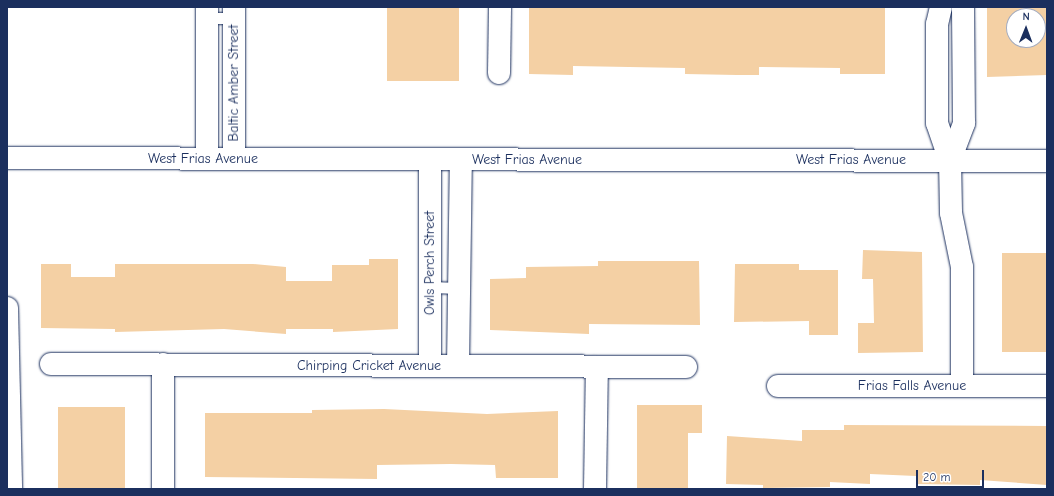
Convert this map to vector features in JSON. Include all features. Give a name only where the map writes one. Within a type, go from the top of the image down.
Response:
[{"type":"street","points":[[499,73],[500,7]]},
{"type":"street","points":[[941,7],[937,49],[937,123],[950,160],[951,213],[962,267],[962,386]]},
{"type":"street","points":[[950,160],[964,123],[965,49],[963,7]]},
{"type":"street","name":"Baltic Amber Street","points":[[234,12],[234,160]]},
{"type":"street","name":"Baltic Amber Street","points":[[206,159],[207,13]]},
{"type":"street","name":"West Frias Avenue","points":[[7,158],[234,160],[1047,161]]},
{"type":"street","name":"Owls Perch Street","points":[[430,160],[430,366]]},
{"type":"street","name":"Owls Perch Street","points":[[458,366],[461,160]]},
{"type":"street","points":[[7,308],[11,489]]},
{"type":"street","name":"Chirping Cricket Avenue","points":[[51,364],[686,368]]},
{"type":"street","points":[[163,364],[163,489]]},
{"type":"street","points":[[596,489],[597,367]]},
{"type":"street","name":"Frias Falls Avenue","points":[[778,386],[1047,386]]},
{"type":"lane","points":[[207,13],[234,12]]},
{"type":"lane","points":[[937,49],[965,49]]},
{"type":"lane","points":[[430,288],[460,288]]},
{"type":"building","points":[[387,7],[459,7],[459,81],[387,81]]},
{"type":"building","points":[[529,7],[885,7],[885,74],[840,74],[840,68],[759,67],[759,75],[685,74],[685,68],[573,66],[573,75],[529,74]]},
{"type":"building","points":[[987,7],[1047,7],[1047,75],[987,77]]},
{"type":"building","points":[[863,250],[922,252],[923,352],[858,353],[858,323],[874,323],[873,279],[862,279]]},
{"type":"building","points":[[1002,253],[1047,253],[1047,352],[1002,352]]},
{"type":"building","points":[[369,259],[398,259],[398,329],[333,332],[333,329],[286,329],[286,334],[224,329],[115,332],[115,329],[41,328],[41,264],[71,264],[71,277],[115,277],[115,264],[253,264],[286,267],[286,281],[332,281],[332,265],[369,265]]},
{"type":"building","points":[[598,261],[699,261],[700,325],[589,324],[589,334],[490,330],[490,279],[526,278],[526,267],[598,266]]},
{"type":"building","points":[[735,264],[799,264],[799,270],[838,270],[838,335],[809,335],[809,321],[734,322]]},
{"type":"building","points":[[637,405],[702,405],[702,433],[688,433],[688,489],[637,489]]},
{"type":"building","points":[[58,407],[125,407],[125,489],[58,489]]},
{"type":"building","points":[[384,409],[487,414],[558,411],[558,478],[496,478],[495,465],[451,464],[377,465],[377,479],[205,477],[205,413],[312,413],[312,410]]},
{"type":"building","points":[[844,425],[1047,426],[1047,485],[980,480],[980,485],[916,484],[916,476],[870,474],[870,484],[830,482],[830,487],[763,488],[763,485],[726,484],[727,436],[802,441],[802,430],[844,430]]}]
